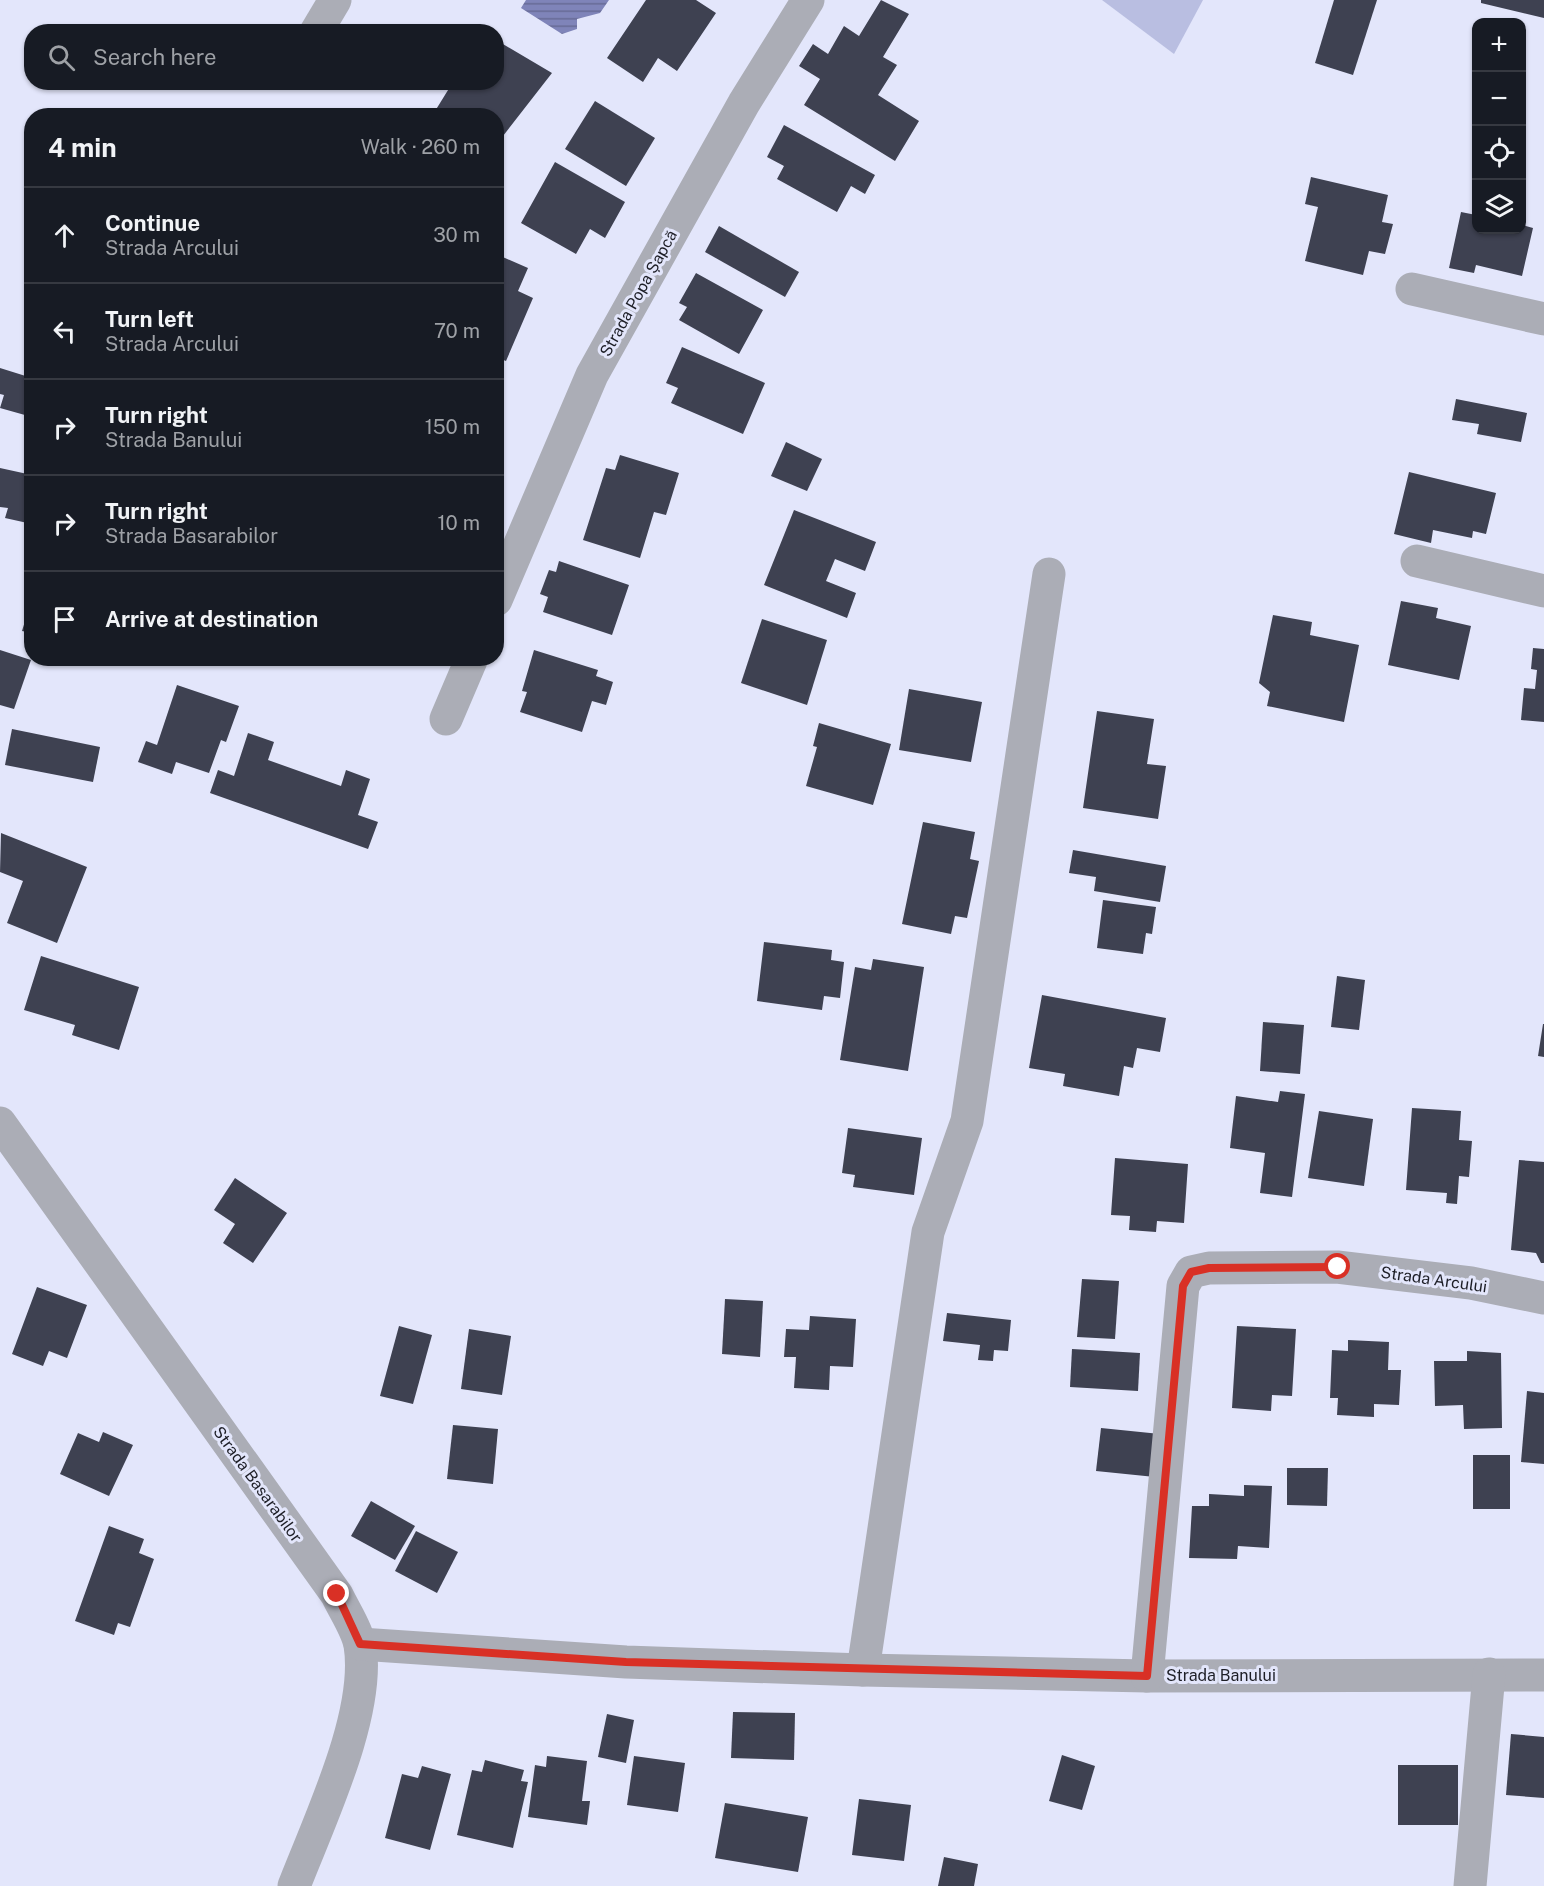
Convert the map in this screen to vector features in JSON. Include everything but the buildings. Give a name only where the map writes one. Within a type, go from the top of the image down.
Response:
[{"type":"street","points":[[321,24],[335,0]]},
{"type":"street","name":"Strada Popa Șapcă","points":[[504,581],[592,375],[744,103],[808,0]]},
{"type":"street","points":[[1412,289],[1544,319]]},
{"type":"street","points":[[1417,561],[1544,591]]},
{"type":"street","points":[[863,1670],[928,1232],[967,1121],[1049,574]]},
{"type":"street","points":[[446,719],[469,666]]},
{"type":"street","name":"Strada Basarabilor","points":[[0,1123],[337,1594],[360,1644],[359,1700],[341,1765],[294,1886]]},
{"type":"street","name":"Strada Arcului","points":[[1147,1676],[1183,1286],[1191,1272],[1209,1268],[1338,1267],[1471,1283],[1544,1299]]},
{"type":"street","name":"Strada Banului","points":[[360,1644],[626,1662],[863,1670],[1147,1676],[1544,1675]]},
{"type":"street","points":[[1470,1886],[1489,1674]]},
{"type":"shaded area","points":[[526,0],[609,0],[600,13],[577,19],[577,29],[562,34],[521,8]]},
{"type":"shaded area","points":[[1102,0],[1203,0],[1174,54]]},
{"type":"route","points":[[337,1594],[360,1644],[626,1662],[1147,1676],[1183,1286],[1191,1272],[1209,1268],[1338,1267]]}]
